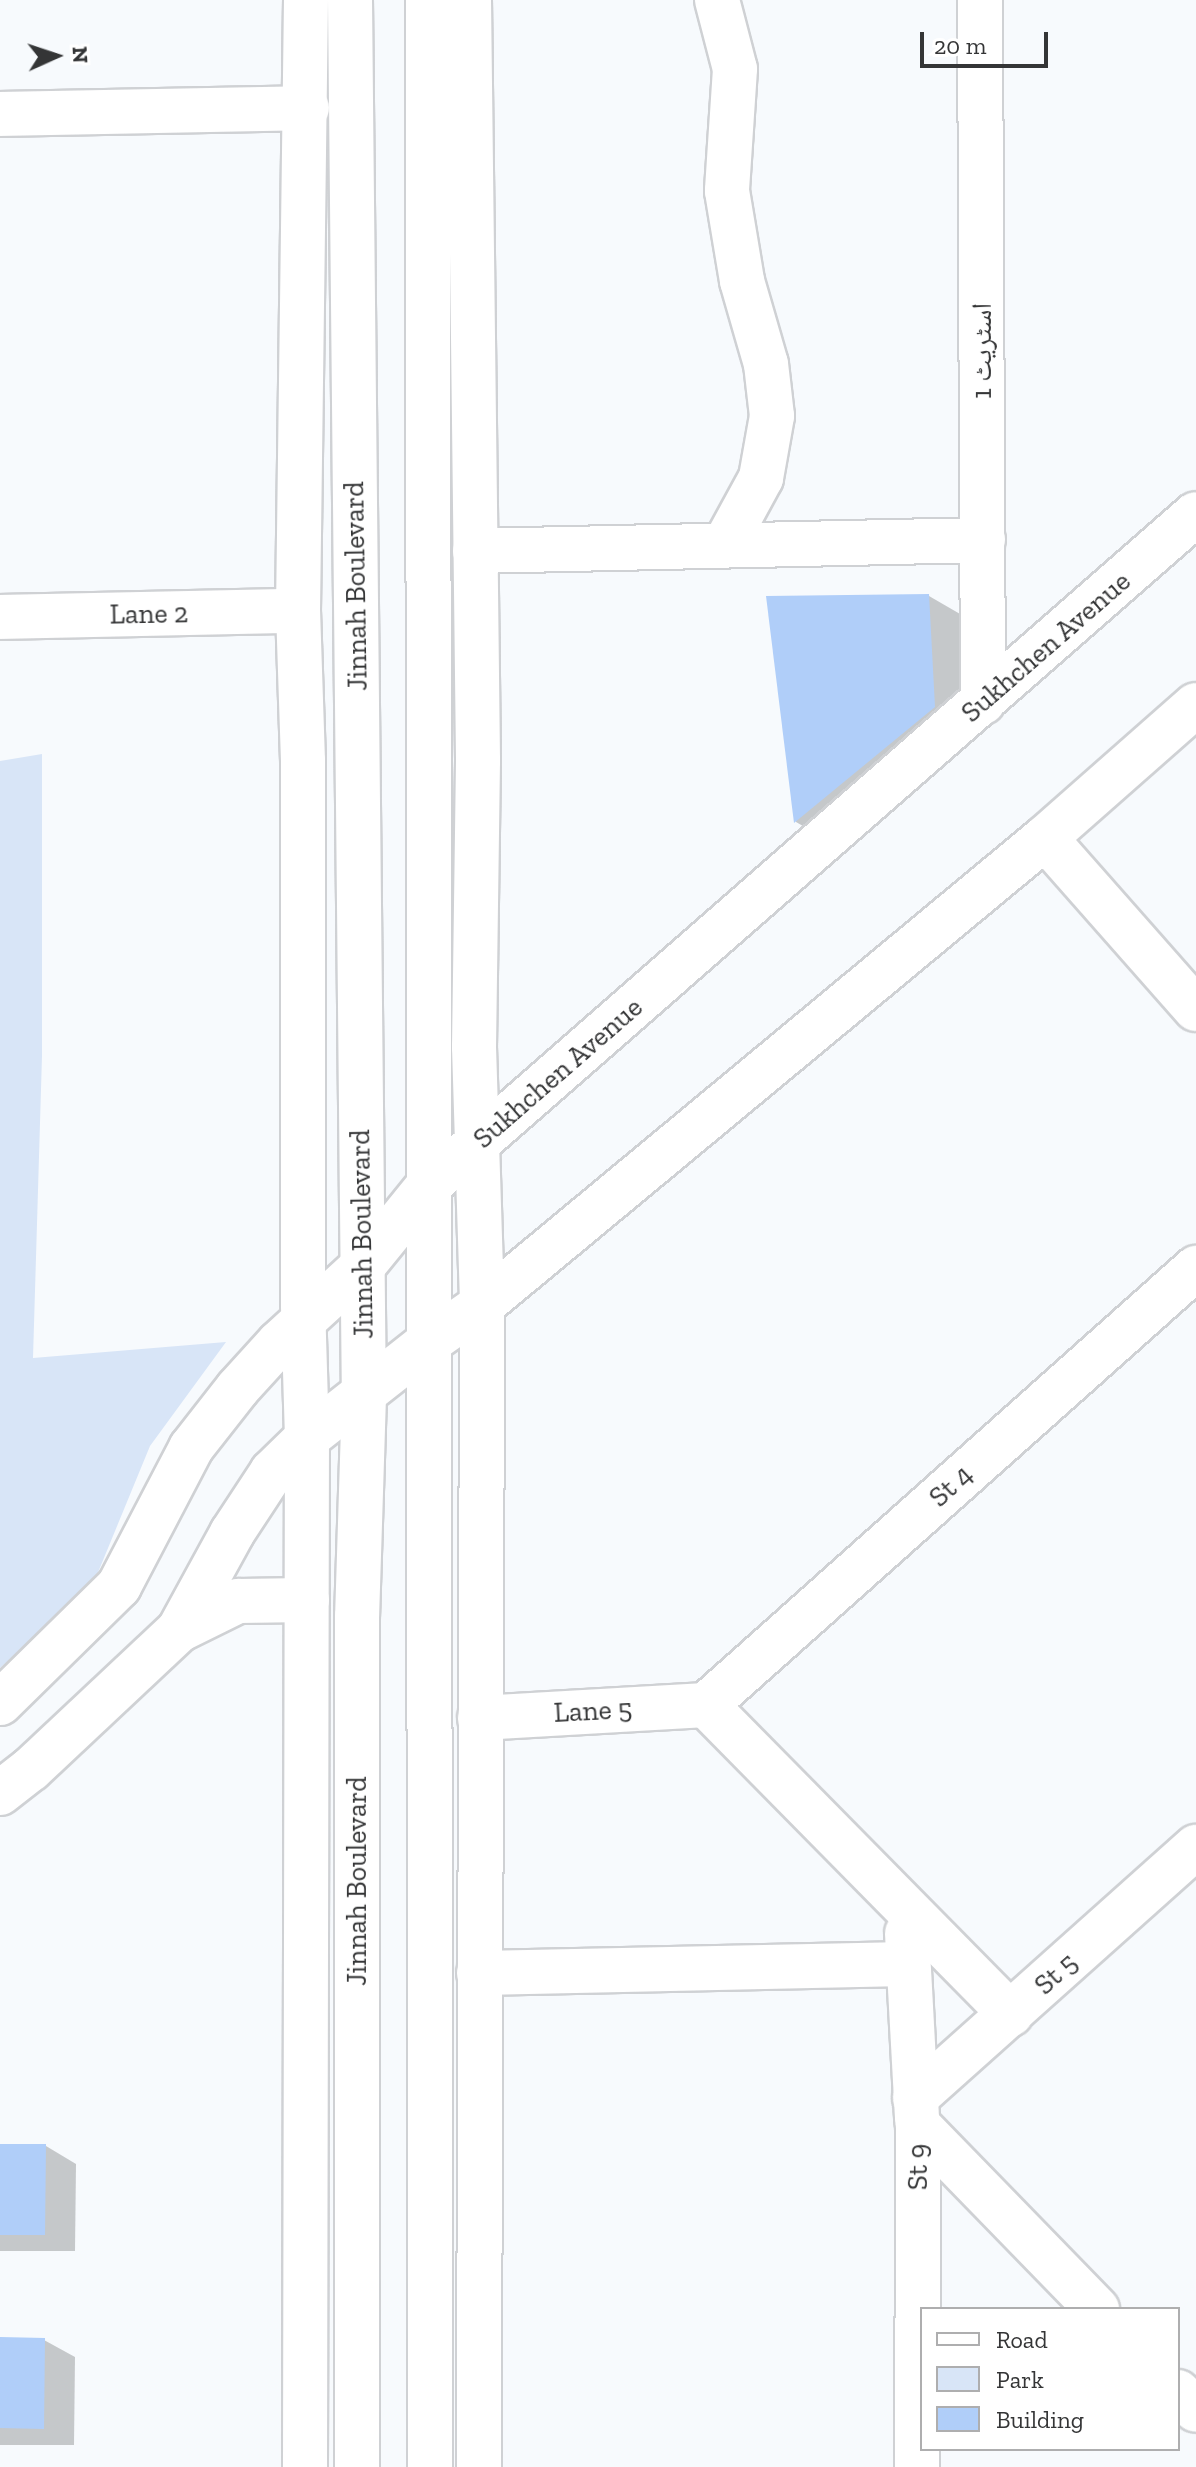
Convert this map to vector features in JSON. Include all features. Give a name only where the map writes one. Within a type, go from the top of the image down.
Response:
[{"type":"street","points":[[305,2467],[307,1438],[303,761],[298,611],[307,108],[306,0]]},
{"type":"street","name":"Jinnah Boulevard","points":[[350,0],[364,1396],[357,1616],[357,2467]]},
{"type":"street","points":[[428,0],[430,2467]]},
{"type":"street","points":[[469,0],[478,761],[477,1145],[482,1305],[479,2467]]},
{"type":"street","points":[[717,0],[735,69],[727,191],[742,281],[766,364],[772,416],[761,478],[724,546]]},
{"type":"street","name":"اسٹریٹ 1","points":[[980,0],[983,702]]},
{"type":"street","points":[[0,114],[307,108]]},
{"type":"street","name":"Sukhchen Avenue","points":[[0,1703],[119,1586],[191,1448],[238,1388],[363,1266],[428,1186],[1196,514]]},
{"type":"street","points":[[475,551],[983,540]]},
{"type":"street","name":"Lane 2","points":[[0,617],[298,611]]},
{"type":"street","points":[[179,1630],[232,1533],[272,1472],[307,1438],[429,1342],[482,1305],[1045,838],[1196,705]]},
{"type":"street","points":[[303,761],[357,769]]},
{"type":"street","points":[[428,763],[478,761]]},
{"type":"street","points":[[1045,838],[1196,1009]]},
{"type":"street","name":"St 4","points":[[706,1705],[1196,1268]]},
{"type":"street","points":[[0,1793],[31,1769],[179,1630],[238,1601],[307,1600]]},
{"type":"street","points":[[706,1705],[1011,2014]]},
{"type":"street","name":"Lane 5","points":[[480,1718],[706,1705]]},
{"type":"street","name":"St 5","points":[[916,2111],[1011,2014],[1196,1847]]},
{"type":"street","points":[[905,1907],[916,2111]]},
{"type":"street","points":[[479,1973],[908,1964]]},
{"type":"street","name":"St 9","points":[[916,2111],[1095,2307]]},
{"type":"street","name":"St 9","points":[[916,2111],[917,2467]]},
{"type":"street","points":[[1180,2394],[1196,2410]]},
{"type":"green space","points":[[42,754],[42,1056],[33,1358],[226,1342],[150,1446],[92,1587],[0,1668],[0,761]]},
{"type":"building","points":[[929,594],[935,707],[794,823],[766,596]]},
{"type":"building","points":[[0,2144],[46,2144],[45,2235],[0,2235]]},
{"type":"building","points":[[0,2337],[45,2338],[44,2429],[0,2428]]}]
